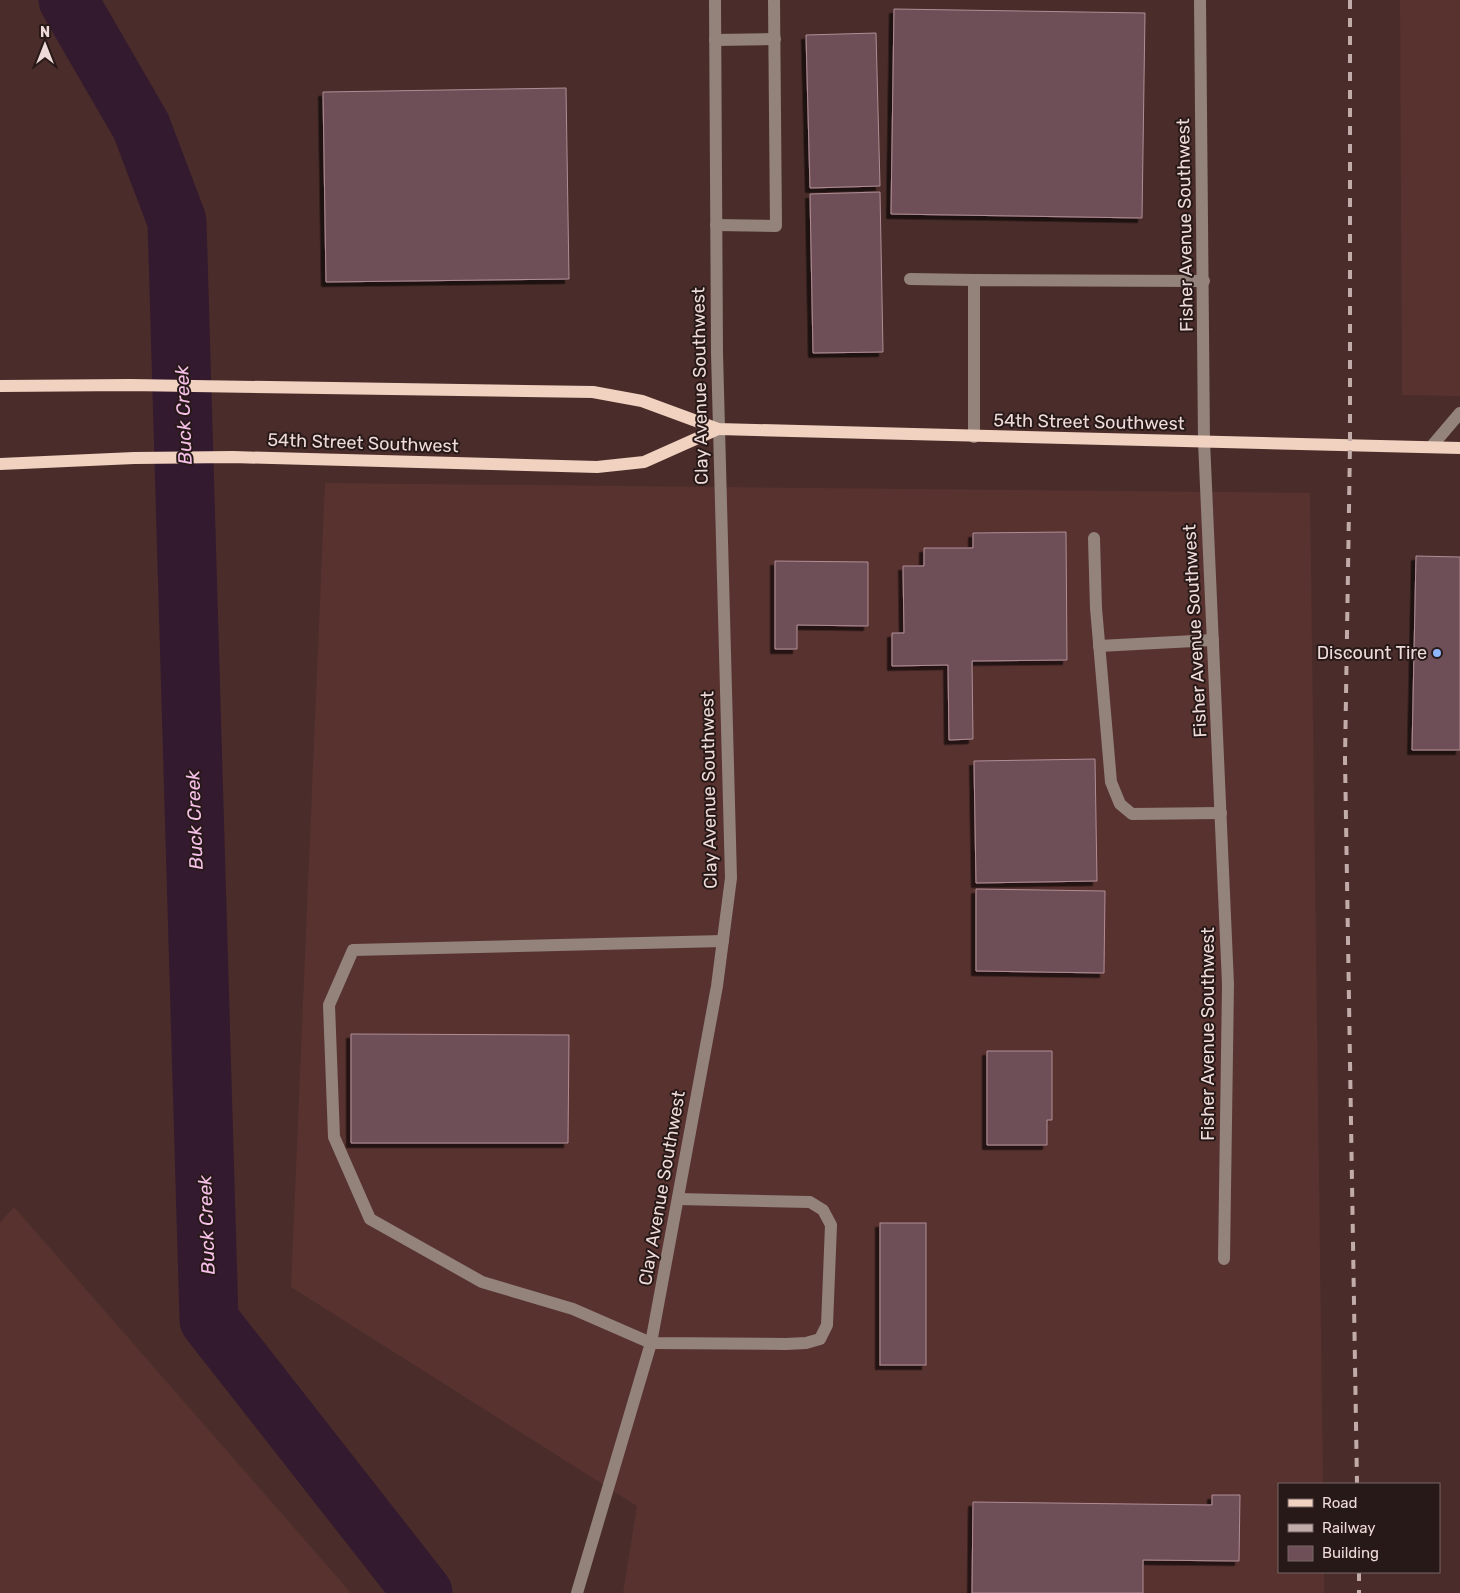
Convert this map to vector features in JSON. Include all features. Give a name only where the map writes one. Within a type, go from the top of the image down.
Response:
[{"type":"main road","name":"54th Street Southwest","points":[[0,386],[593,392],[642,401],[718,429],[1460,448]]},
{"type":"main road","name":"54th Street Southwest","points":[[0,464],[134,458],[234,457],[606,467],[644,462],[718,429]]},
{"type":"street","name":"Clay Avenue Southwest","points":[[577,1593],[651,1343],[717,986],[731,878],[718,429],[715,0]]},
{"type":"street","points":[[716,225],[776,226],[774,0]]},
{"type":"street","name":"Fisher Avenue Southwest","points":[[1200,0],[1204,441],[1228,984],[1224,1260]]},
{"type":"street","points":[[715,40],[775,39]]},
{"type":"street","points":[[910,279],[1204,281]]},
{"type":"street","points":[[974,280],[974,437]]},
{"type":"street","points":[[1431,447],[1460,413]]},
{"type":"street","points":[[1094,538],[1099,646],[1111,782],[1120,804],[1132,814],[1221,813]]},
{"type":"street","points":[[1099,646],[1213,640]]},
{"type":"street","points":[[678,1199],[810,1202],[823,1210],[831,1226],[827,1325],[820,1339],[806,1343],[651,1343],[573,1309],[482,1282],[370,1219],[334,1137],[329,1005],[353,950],[723,941]]},
{"type":"shaded area","points":[[1400,0],[1460,0],[1460,396],[1402,395]]},
{"type":"shaded area","points":[[325,483],[1310,493],[1323,1483],[1278,1483],[1278,1573],[1324,1573],[1324,1593],[623,1593],[637,1506],[291,1287]]},
{"type":"shaded area","points":[[14,1207],[351,1593],[0,1593],[0,1223]]},
{"type":"building","points":[[894,9],[1145,13],[1142,218],[891,214]]},
{"type":"building","points":[[876,33],[880,186],[810,188],[806,35]]},
{"type":"building","points":[[566,88],[569,279],[326,282],[323,92]]},
{"type":"building","points":[[880,192],[883,352],[813,353],[810,194]]},
{"type":"building","points":[[1066,532],[1067,660],[972,661],[973,739],[949,740],[948,665],[892,666],[892,633],[904,633],[903,566],[924,566],[924,548],[973,548],[973,533]]},
{"type":"building","name":"Discount Tire","points":[[1416,556],[1460,557],[1460,750],[1412,750]]},
{"type":"building","points":[[775,561],[868,562],[868,626],[797,625],[797,649],[775,649]]},
{"type":"building","points":[[1095,759],[1097,881],[976,883],[974,761]]},
{"type":"building","points":[[976,889],[1105,891],[1104,973],[976,971]]},
{"type":"building","points":[[351,1034],[569,1035],[568,1143],[351,1143]]},
{"type":"building","points":[[987,1051],[1052,1051],[1052,1120],[1047,1120],[1047,1145],[987,1145]]},
{"type":"building","points":[[880,1223],[926,1223],[926,1365],[880,1365]]},
{"type":"building","points":[[1212,1495],[1240,1495],[1239,1561],[1143,1560],[1143,1593],[972,1593],[973,1502],[1212,1505]]},
{"type":"waterway","name":"Buck Creek","points":[[68,0],[141,126],[177,221],[209,1320],[423,1593]]},
{"type":"railway","points":[[1350,0],[1350,445],[1345,759],[1357,1483]]},
{"type":"railway","points":[[1359,1573],[1359,1593]]},
{"type":"place","name":"Discount Tire","points":[[1437,653]]}]
